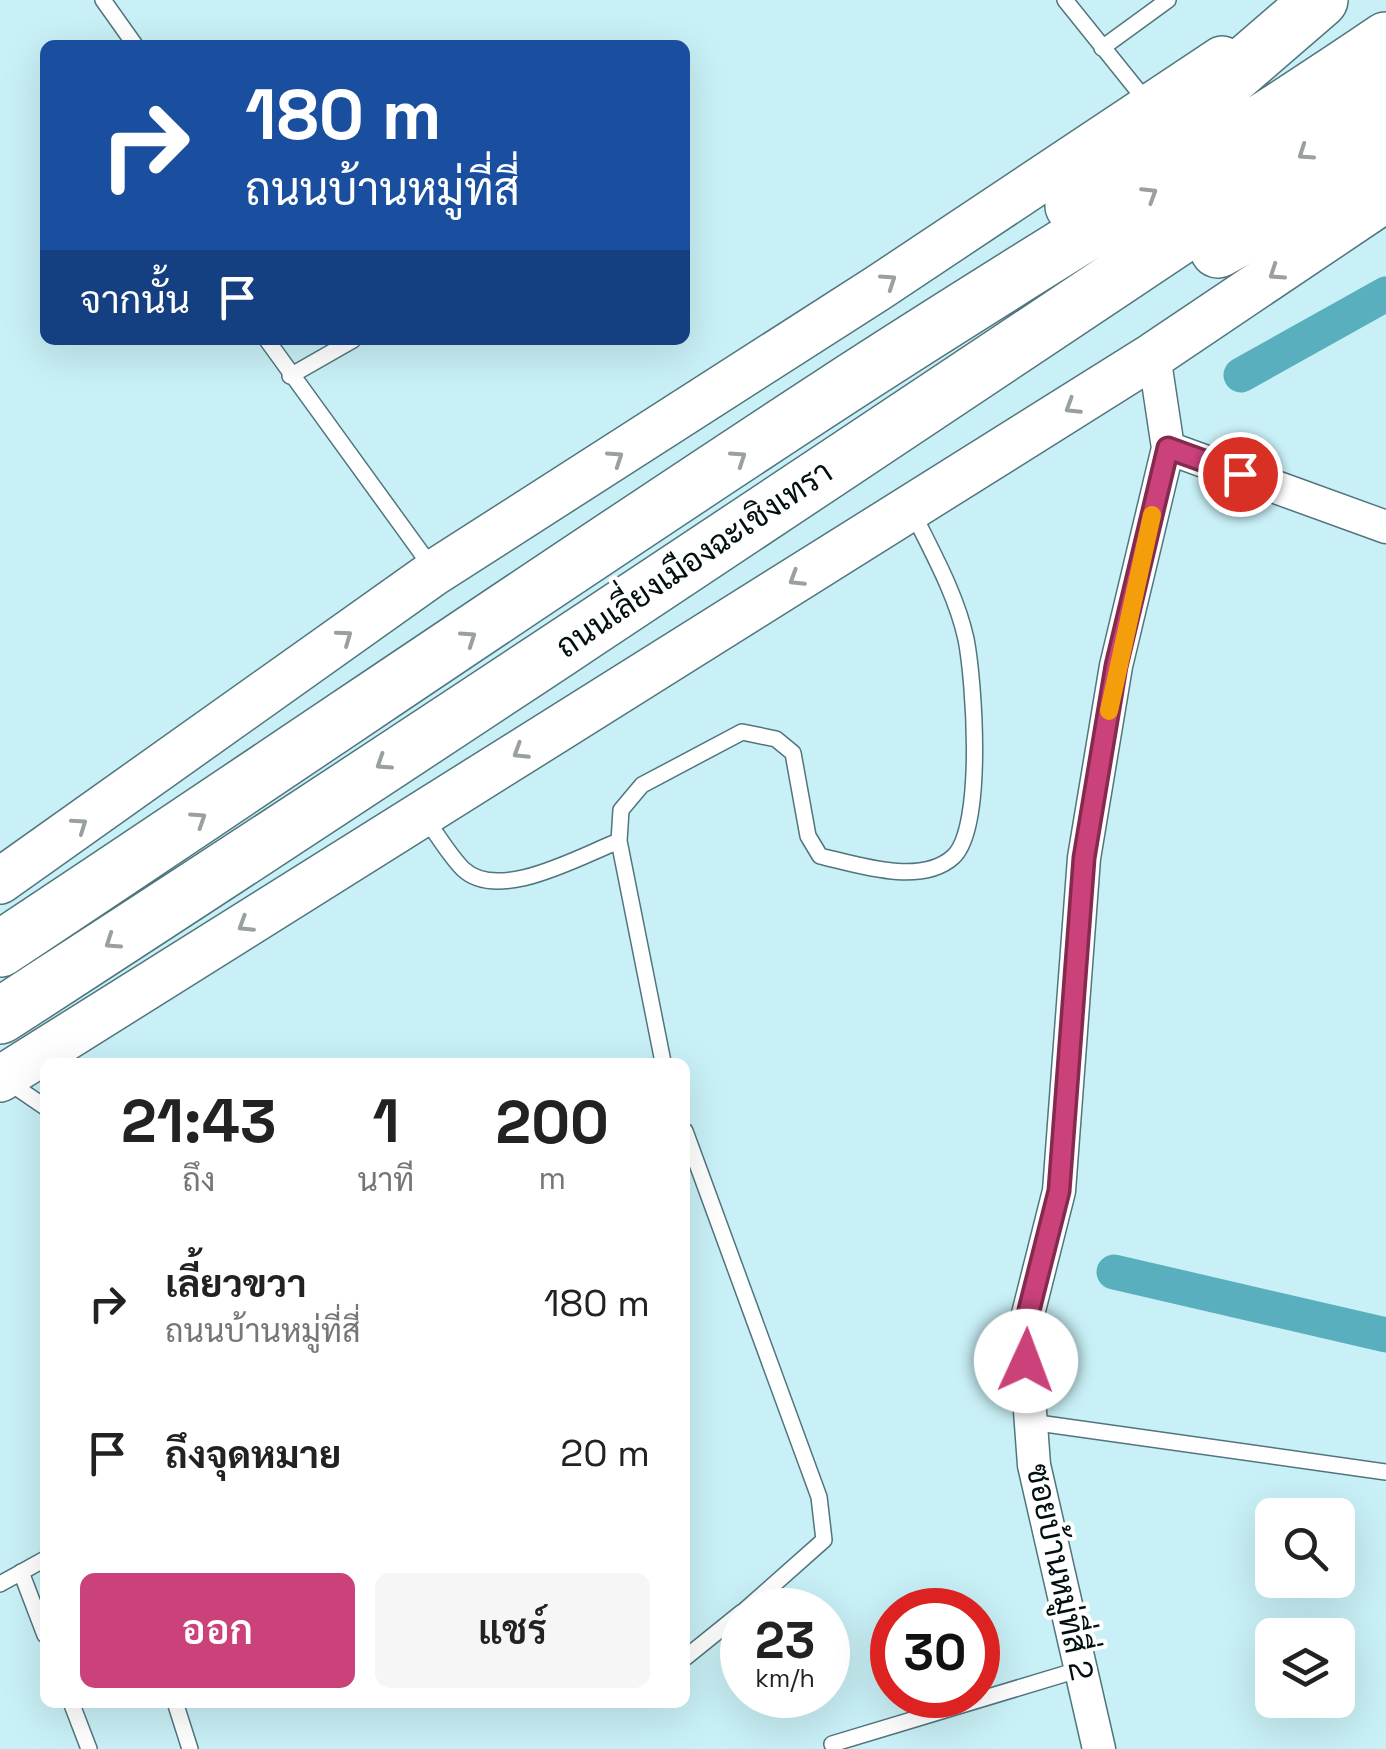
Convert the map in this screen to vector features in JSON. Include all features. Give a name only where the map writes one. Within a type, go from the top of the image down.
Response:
[{"type":"highway","points":[[830,395],[1168,132],[1318,0]]},
{"type":"highway","name":"ถนนเลี่ยงเมืองฉะเชิงเทรา","points":[[0,948],[256,782],[830,395],[1266,122],[1386,40]]},
{"type":"highway","name":"ถนนเลี่ยงเมืองฉะเชิงเทรา","points":[[0,1016],[1386,99]]},
{"type":"highway","points":[[874,440],[1386,157]]},
{"type":"main road","points":[[0,880],[435,572],[878,288],[1150,105],[1318,0]]},
{"type":"main road","name":"ถนนเลี่ยงเมืองฉะเชิงเทรา","points":[[1,1079],[1154,356],[1386,199]]},
{"type":"street","points":[[1154,356],[1168,448],[1386,528]]},
{"type":"street","name":"ซอยบ้านหมู่ที่สี่ 2","points":[[1099,1749],[1034,1465],[1024,1330],[1059,1191],[1084,858],[1116,666],[1168,448]]},
{"type":"lane","points":[[102,0],[131,40]]},
{"type":"lane","points":[[1065,0],[1150,105]]},
{"type":"lane","points":[[1102,48],[1168,0]]},
{"type":"lane","points":[[270,345],[435,572]]},
{"type":"lane","points":[[290,376],[344,345]]},
{"type":"lane","points":[[662,1058],[619,841],[622,810],[642,785],[742,732],[776,739],[793,753],[808,836],[820,856],[921,873],[954,856],[968,833],[976,782],[966,640],[948,585],[911,508]]},
{"type":"lane","points":[[422,813],[464,870],[485,882],[508,883],[619,841]]},
{"type":"lane","points":[[1,1079],[40,1103]]},
{"type":"lane","points":[[690,1145],[819,1497],[824,1540],[770,1588]]},
{"type":"lane","points":[[1031,1422],[1386,1472]]},
{"type":"lane","points":[[0,1584],[40,1562]]},
{"type":"lane","points":[[21,1572],[40,1623]]},
{"type":"lane","points":[[690,1654],[720,1630]]},
{"type":"lane","points":[[832,1744],[1082,1669]]},
{"type":"lane","points":[[73,1708],[89,1749]]},
{"type":"lane","points":[[177,1708],[190,1749]]},
{"type":"waterway","points":[[1241,375],[1386,294]]},
{"type":"waterway","points":[[1114,1272],[1386,1335]]},
{"type":"slow traffic","points":[[1109,711],[1152,515]]},
{"type":"route","points":[[1026,1361],[1024,1330],[1059,1191],[1069,1100],[1084,858],[1116,666],[1168,448],[1240,474]]}]
